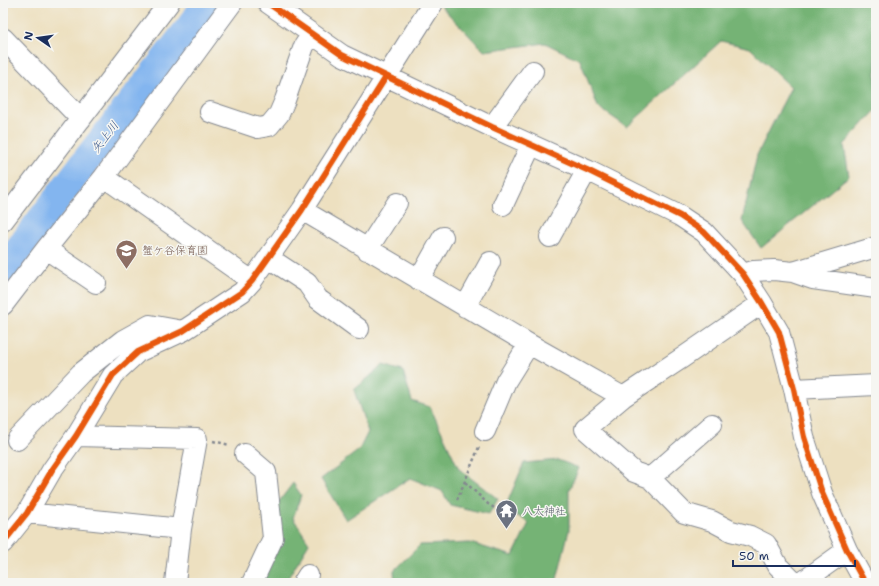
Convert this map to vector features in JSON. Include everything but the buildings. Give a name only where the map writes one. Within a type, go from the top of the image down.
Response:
[{"type":"street","points":[[3,221],[169,3]]},
{"type":"street","points":[[3,305],[46,248],[104,177],[232,3]]},
{"type":"street","points":[[268,3],[342,55],[492,127],[587,170],[680,216],[704,232],[743,274],[762,303],[778,332],[794,388],[804,437],[822,493],[865,583]]},
{"type":"street","points":[[3,543],[27,513],[52,470],[76,436],[113,375],[138,352],[183,331],[242,292],[252,281],[302,210],[433,3]]},
{"type":"street","points":[[210,112],[258,128],[268,126],[279,114],[304,46],[312,34]]},
{"type":"street","points":[[3,38],[81,119]]},
{"type":"street","points":[[492,127],[533,71]]},
{"type":"street","points":[[503,205],[531,145]]},
{"type":"street","points":[[550,237],[587,170]]},
{"type":"street","points":[[104,177],[252,281]]},
{"type":"street","points":[[368,250],[397,203]]},
{"type":"street","points":[[302,210],[419,280],[623,397]]},
{"type":"street","points":[[419,280],[444,237]]},
{"type":"street","points":[[793,272],[876,247]]},
{"type":"street","points":[[46,248],[96,283]]},
{"type":"street","points":[[269,258],[307,283],[318,299],[358,329]]},
{"type":"street","points":[[465,306],[490,262]]},
{"type":"street","points":[[743,274],[753,270],[774,270],[793,272],[813,279],[876,288]]},
{"type":"street","points":[[762,303],[623,397],[585,429],[634,472],[650,478],[684,513],[712,520],[731,531],[750,536],[766,544],[778,566],[795,583]]},
{"type":"street","points":[[17,440],[81,373],[123,340],[150,325],[183,331]]},
{"type":"street","points":[[485,431],[506,381],[529,344]]},
{"type":"street","points":[[794,388],[876,385]]},
{"type":"street","points":[[650,478],[712,424]]},
{"type":"street","points":[[76,436],[197,438],[181,529],[175,583]]},
{"type":"street","points":[[245,454],[266,472],[273,538],[252,583]]},
{"type":"street","points":[[27,513],[181,529]]},
{"type":"street","points":[[801,583],[848,550]]},
{"type":"path","points":[[457,500],[485,431]]},
{"type":"path","points":[[197,438],[228,444],[245,454]]},
{"type":"path","points":[[465,482],[488,504],[512,519],[510,521]]},
{"type":"green space","points":[[438,3],[876,3],[876,110],[844,145],[849,176],[761,248],[742,221],[757,155],[791,87],[750,48],[721,41],[627,127],[598,107],[580,60],[545,43],[484,51]]},
{"type":"green space","points":[[383,365],[403,371],[412,401],[430,407],[459,469],[498,499],[489,514],[450,505],[442,491],[410,478],[346,520],[321,479],[359,450],[368,432],[354,390]]},
{"type":"green space","points":[[558,460],[579,468],[569,490],[569,530],[556,583],[395,583],[394,571],[420,545],[470,543],[513,556],[529,523],[505,508],[524,463]]},
{"type":"green space","points":[[293,483],[301,495],[293,518],[309,543],[285,583],[259,583],[277,504]]},
{"type":"waterway","name":"矢上川","points":[[3,270],[195,21],[206,3]]},
{"type":"cycle path","points":[[268,3],[342,55],[492,127],[587,170],[680,216],[704,232],[743,274],[779,332],[794,389],[804,437],[822,493],[847,550],[865,583]]},
{"type":"cycle path","points":[[3,543],[27,513],[52,470],[76,436],[113,375],[138,352],[183,331],[242,292],[252,281],[302,210],[386,77]]},
{"type":"place","name":"蟹ケ谷保育園","points":[[127,270]]},
{"type":"place","name":"八太神社","points":[[507,530]]}]
